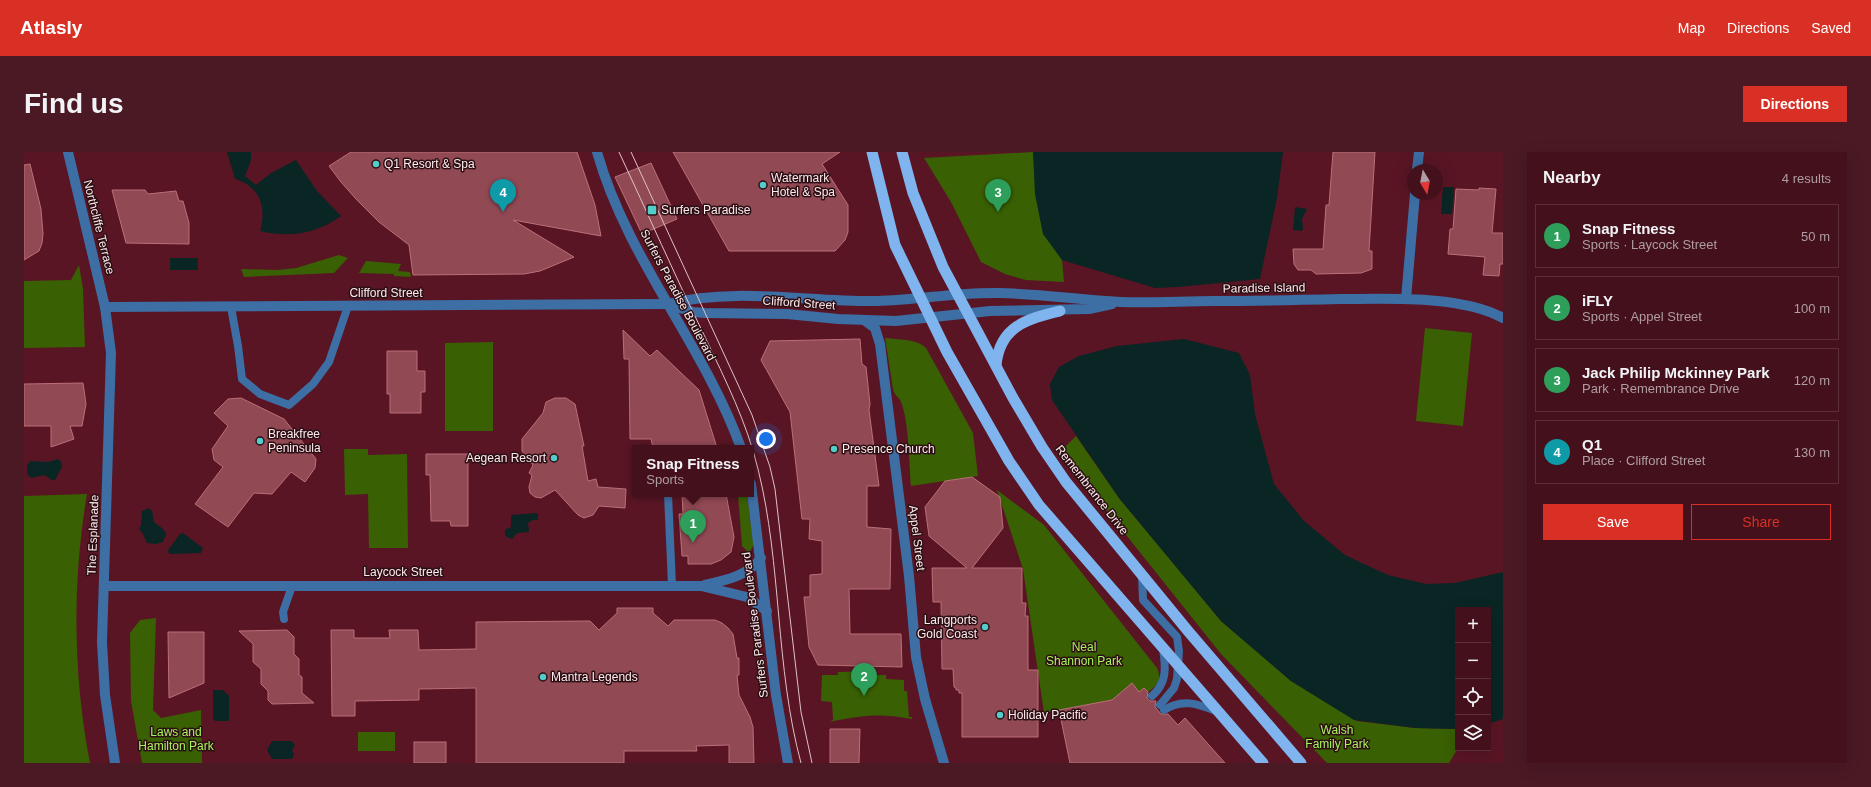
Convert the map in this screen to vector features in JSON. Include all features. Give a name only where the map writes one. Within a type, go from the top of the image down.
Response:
[{"type":"highway","points":[[872,152],[895,245],[947,352],[1009,461],[1039,505],[1263,763]]},
{"type":"highway","name":"Remembrance Drive","points":[[902,152],[919,207],[941,263],[1042,447],[1066,482],[1142,575],[1301,763]]},
{"type":"highway","points":[[996,365],[1000,344],[1015,328],[1036,318],[1060,311]]},
{"type":"street","name":"Northcliffe Terrace","points":[[68,152],[105,307]]},
{"type":"street","name":"Surfers Paradise Boulevard","points":[[597,152],[606,179],[622,216],[667,304],[722,403],[740,445]]},
{"type":"street","points":[[1418,164],[1419,152]]},
{"type":"street","points":[[1406,299],[1414,200]]},
{"type":"street","name":"Paradise Island","points":[[957,294],[1000,293],[1122,302],[1406,299],[1465,304],[1485,309],[1503,318]]},
{"type":"street","name":"Clifford Street","points":[[105,307],[667,304],[693,298],[731,296],[781,296],[836,301],[879,301],[957,294]]},
{"type":"street","name":"Paradise Island","points":[[930,317],[968,313],[1089,310],[1122,302]]},
{"type":"street","name":"Clifford Street","points":[[667,304],[693,312],[705,313],[787,314],[896,321],[930,317]]},
{"type":"street","name":"The Esplanade","points":[[105,307],[111,353],[102,642],[108,724],[115,763]]},
{"type":"street","name":"Appel Street","points":[[864,320],[874,328],[880,344],[909,576],[916,657],[925,699],[944,763]]},
{"type":"street","name":"Surfers Paradise Boulevard","points":[[753,497],[776,695],[788,763]]},
{"type":"street","name":"Laycock Street","points":[[701,586],[723,581],[743,574],[756,564],[760,558]]},
{"type":"street","name":"Laycock Street","points":[[104,586],[701,586],[747,596],[767,611]]},
{"type":"lane","points":[[231,307],[242,379],[260,394],[289,405],[313,384],[329,362],[348,306]]},
{"type":"lane","points":[[668,497],[672,585]]},
{"type":"lane","points":[[1142,575],[1143,600],[1177,637],[1179,651],[1177,680],[1174,688],[1162,707],[1172,704],[1194,703],[1217,711]]},
{"type":"lane","points":[[284,619],[283,612],[292,586]]},
{"type":"lane","points":[[1152,696],[1162,686],[1165,676],[1163,649]]},
{"type":"green space","points":[[1033,152],[1041,222],[1062,260],[1064,282],[1026,280],[1005,274],[981,262],[951,202],[924,158]]},
{"type":"green space","points":[[339,255],[348,258],[334,273],[244,277],[241,269],[277,270],[296,268]]},
{"type":"green space","points":[[366,261],[401,264],[398,271],[410,272],[411,277],[394,276],[394,274],[359,273]]},
{"type":"green space","points":[[79,265],[83,289],[85,347],[24,348],[24,281],[71,280]]},
{"type":"green space","points":[[1425,328],[1472,333],[1463,426],[1416,421]]},
{"type":"green space","points":[[885,338],[917,342],[926,348],[973,433],[978,476],[911,486],[906,420],[901,402],[894,393]]},
{"type":"green space","points":[[493,342],[493,431],[445,431],[445,343]]},
{"type":"green space","name":"Walsh Family Park","points":[[1076,436],[1119,498],[1221,621],[1291,681],[1357,721],[1415,728],[1455,729],[1456,751],[1449,763],[1327,763],[1221,654],[1060,452]]},
{"type":"green space","points":[[344,449],[368,449],[368,455],[407,454],[408,548],[369,548],[368,494],[345,495]]},
{"type":"green space","name":"Neal Shannon Park","points":[[997,490],[1044,525],[1157,668],[1159,675],[1158,682],[1148,692],[1144,688],[1139,692],[1132,684],[1123,698],[1044,713],[1023,569]]},
{"type":"green space","points":[[87,494],[79,561],[76,629],[80,696],[90,763],[24,763],[24,496]]},
{"type":"green space","points":[[738,497],[747,497],[753,546],[749,553],[742,546]]},
{"type":"green space","name":"Laws and Hamilton Park","points":[[156,618],[153,710],[161,718],[201,710],[202,763],[142,763],[131,701],[130,633],[140,620]]},
{"type":"green space","points":[[875,671],[875,675],[886,675],[886,679],[904,680],[904,691],[907,691],[909,717],[912,717],[912,719],[880,715],[829,722],[833,720],[832,702],[821,701],[822,675],[838,675],[838,672]]},
{"type":"green space","points":[[358,732],[395,732],[395,751],[358,751]]},
{"type":"water","points":[[227,152],[251,152],[251,160],[245,176],[256,185],[271,173],[296,160],[317,191],[341,216],[322,227],[302,233],[282,234],[260,231],[263,214],[260,199],[256,192],[244,182],[235,179]]},
{"type":"water","points":[[1033,152],[1283,152],[1277,198],[1260,279],[1155,288],[1062,260],[1043,234],[1035,194]]},
{"type":"water","points":[[1443,187],[1454,187],[1452,214],[1441,214]]},
{"type":"water","points":[[1295,207],[1307,209],[1302,219],[1302,231],[1293,230]]},
{"type":"water","points":[[170,258],[198,258],[198,270],[170,270]]},
{"type":"water","points":[[1184,339],[1239,353],[1250,375],[1255,414],[1274,484],[1304,521],[1345,555],[1388,575],[1426,584],[1455,583],[1503,572],[1503,719],[1491,723],[1491,607],[1455,607],[1455,729],[1415,728],[1354,720],[1291,681],[1221,621],[1119,498],[1052,400],[1050,384],[1059,367],[1079,356],[1117,346]]},
{"type":"water","points":[[58,459],[61,461],[62,467],[55,480],[52,480],[44,475],[31,478],[27,474],[27,466],[30,461],[48,462]]},
{"type":"water","points":[[149,508],[152,511],[154,522],[163,529],[166,534],[163,542],[156,544],[147,543],[139,529],[141,525],[142,511]]},
{"type":"water","points":[[538,514],[538,520],[533,520],[528,523],[529,532],[517,533],[512,539],[505,536],[505,530],[511,527],[511,515]]},
{"type":"water","points":[[183,533],[203,548],[201,553],[169,554],[168,550],[180,534]]},
{"type":"water","points":[[213,690],[223,690],[229,696],[229,721],[215,721],[213,718]]},
{"type":"water","points":[[272,741],[292,741],[295,745],[292,750],[294,754],[292,759],[272,759],[267,750]]},
{"type":"building","points":[[351,152],[577,152],[595,205],[601,236],[513,220],[574,257],[540,271],[524,274],[413,275],[409,245],[379,222],[356,199],[329,166]]},
{"type":"building","name":"Watermark Hotel & Spa","points":[[673,152],[840,152],[822,164],[848,205],[848,232],[845,240],[835,251],[729,251]]},
{"type":"building","points":[[1333,152],[1375,152],[1369,251],[1372,251],[1372,269],[1361,273],[1316,274],[1311,270],[1298,270],[1294,264],[1293,249],[1323,249],[1326,205],[1329,205]]},
{"type":"building","points":[[651,163],[677,219],[642,234],[615,177]]},
{"type":"building","points":[[30,164],[41,209],[43,234],[39,251],[24,260],[24,165]]},
{"type":"building","points":[[1479,188],[1496,189],[1492,233],[1503,233],[1503,264],[1500,264],[1499,276],[1483,275],[1485,257],[1448,254],[1450,229],[1453,229],[1456,189],[1479,190]]},
{"type":"building","points":[[112,190],[145,190],[148,194],[176,191],[179,201],[183,201],[189,223],[189,244],[126,243]]},
{"type":"building","points":[[623,330],[650,356],[657,350],[699,390],[716,445],[652,445],[651,439],[630,439],[629,359],[624,359]]},
{"type":"building","points":[[860,339],[862,364],[866,367],[870,404],[869,410],[879,486],[867,486],[867,527],[891,529],[890,589],[849,589],[850,634],[901,634],[902,667],[818,665],[809,647],[804,597],[810,597],[810,575],[822,574],[822,541],[809,539],[810,519],[802,519],[790,412],[761,360],[770,341]]},
{"type":"building","points":[[387,351],[417,351],[417,371],[425,371],[425,392],[421,392],[421,413],[390,413],[390,394],[387,394]]},
{"type":"building","points":[[83,383],[86,404],[82,426],[70,426],[74,439],[51,447],[51,426],[24,426],[24,384]]},
{"type":"building","name":"Breakfree Peninsula","points":[[241,398],[284,419],[316,459],[315,468],[305,482],[291,472],[272,494],[254,493],[228,527],[195,504],[223,467],[214,460],[212,449],[228,426],[214,413],[228,399]]},
{"type":"building","name":"Aegean Resort","points":[[555,398],[566,398],[575,404],[584,446],[582,446],[588,481],[596,479],[598,487],[626,489],[625,508],[599,506],[593,515],[584,518],[578,515],[555,490],[541,498],[535,497],[530,493],[529,487],[532,475],[529,473],[533,465],[522,451],[522,439],[543,413],[546,402]]},
{"type":"building","points":[[426,454],[468,454],[468,526],[451,526],[450,521],[431,521],[430,475],[426,475]]},
{"type":"building","points":[[972,477],[1000,497],[1003,528],[972,568],[1022,568],[1022,603],[1026,603],[1025,616],[1028,616],[1028,670],[1038,670],[1038,737],[962,737],[962,693],[959,693],[959,690],[956,690],[954,687],[953,669],[942,669],[941,602],[933,602],[932,568],[967,568],[929,536],[925,507],[945,481]]},
{"type":"building","points":[[682,497],[727,497],[734,537],[731,552],[721,560],[711,564],[688,564],[688,556],[682,556],[679,514],[683,514]]},
{"type":"building","points":[[617,608],[653,608],[653,613],[668,626],[674,620],[715,620],[728,628],[733,634],[737,658],[739,658],[739,675],[737,675],[739,695],[750,717],[753,727],[754,763],[729,763],[729,745],[696,746],[697,751],[624,751],[624,763],[476,763],[476,688],[419,689],[419,700],[355,701],[355,716],[332,716],[331,630],[354,630],[354,638],[390,638],[389,630],[418,630],[419,650],[476,649],[476,622],[590,621],[599,630],[617,613]]},
{"type":"building","points":[[287,630],[294,637],[294,654],[299,659],[299,675],[302,677],[302,693],[314,703],[272,704],[268,700],[268,691],[261,684],[261,669],[253,662],[253,644],[239,631]]},
{"type":"building","points":[[168,632],[204,632],[204,683],[169,698]]},
{"type":"building","points":[[1132,683],[1139,692],[1144,688],[1148,692],[1147,698],[1150,701],[1156,701],[1155,707],[1161,714],[1168,714],[1178,725],[1185,718],[1225,763],[1070,763],[1059,710],[1112,700]]},
{"type":"building","points":[[830,729],[860,729],[859,763],[830,763]]},
{"type":"building","points":[[414,742],[446,742],[446,763],[414,763]]},
{"type":"tram line","points":[[619,152],[728,385],[742,418],[751,445]]},
{"type":"tram line","points":[[631,152],[752,415],[770,467],[775,489],[801,712],[812,763]]},
{"type":"tram line","points":[[754,455],[766,505],[787,690],[801,763]]},
{"type":"place","name":"Q1 Resort & Spa","points":[[376,164]]},
{"type":"place","name":"Watermark Hotel & Spa","points":[[763,185]]},
{"type":"place","name":"Surfers Paradise","points":[[652,210]]},
{"type":"place","name":"Q1","points":[[503,212]]},
{"type":"place","name":"Jack Philip Mckinney Park","points":[[998,212]]},
{"type":"place","name":"Breakfree Peninsula","points":[[260,441]]},
{"type":"place","name":"Presence Church","points":[[834,449]]},
{"type":"place","name":"Aegean Resort","points":[[554,458]]},
{"type":"place","name":"Snap Fitness","points":[[693,543]]},
{"type":"place","name":"Langports Gold Coast","points":[[985,627]]},
{"type":"place","name":"Mantra Legends","points":[[543,677]]},
{"type":"place","name":"iFLY","points":[[864,696]]},
{"type":"place","name":"Holiday Pacific","points":[[1000,715]]}]
